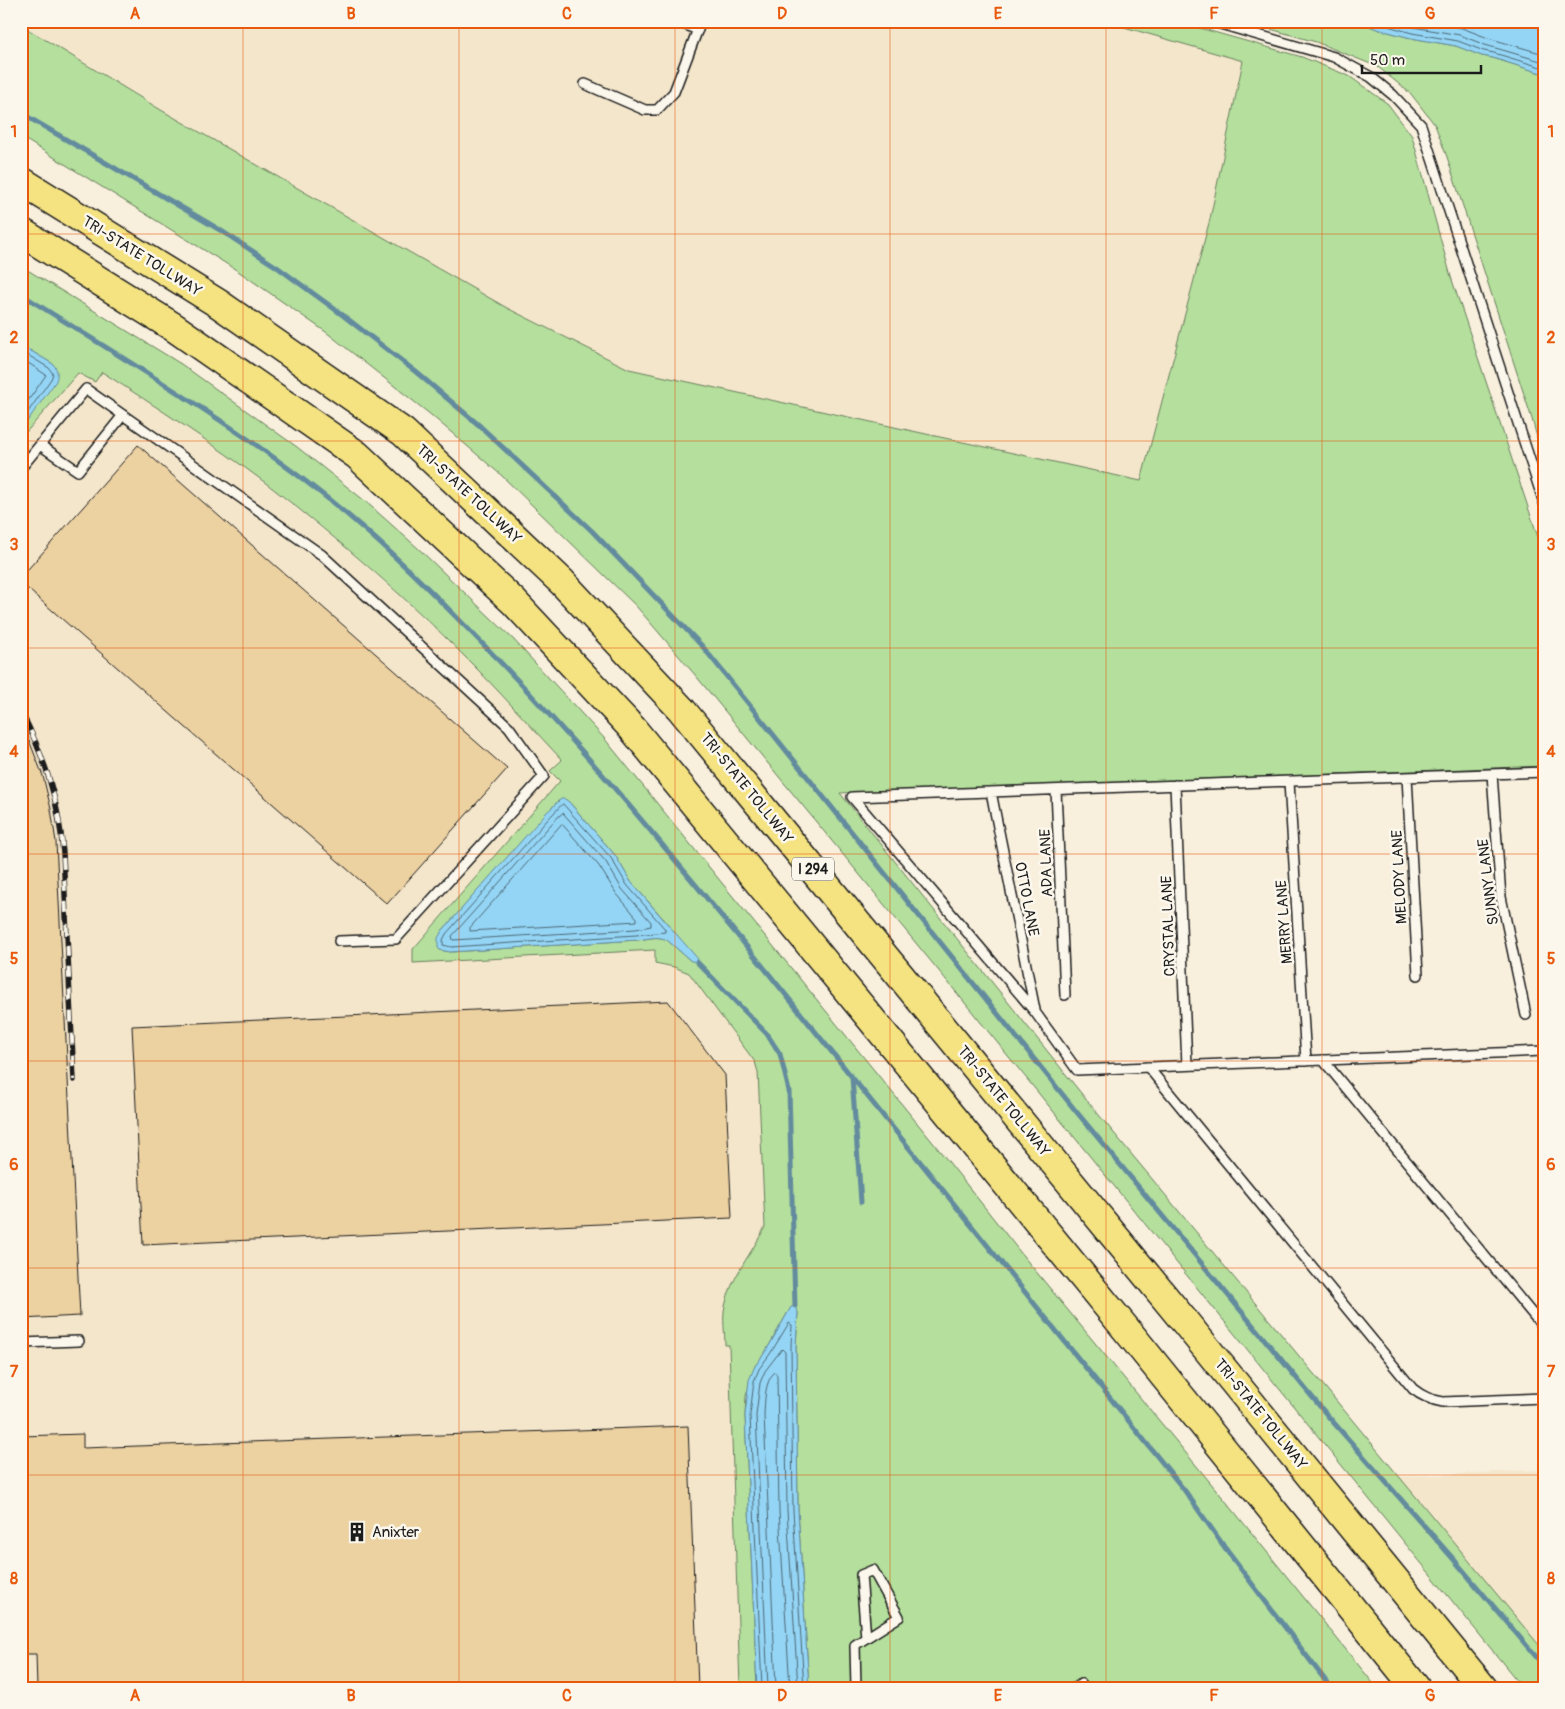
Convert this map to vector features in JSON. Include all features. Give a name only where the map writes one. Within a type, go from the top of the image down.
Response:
[{"type":"highway","name":"TRI-STATE TOLLWAY","points":[[21,181],[219,304],[403,432],[562,582],[688,716],[1198,1337],[1483,1688]]},
{"type":"highway","points":[[21,232],[175,328],[357,455],[514,602],[632,728],[1135,1340],[1416,1688]]},
{"type":"lane","points":[[676,21],[698,30]]},
{"type":"lane","points":[[585,84],[645,110],[657,110],[674,92],[701,21]]},
{"type":"lane","points":[[1210,21],[1334,57],[1371,77],[1393,95],[1421,124],[1544,503]]},
{"type":"lane","points":[[21,468],[86,389],[322,555],[509,727],[544,776],[396,939],[339,941]]},
{"type":"lane","points":[[40,445],[78,471],[123,415]]},
{"type":"lane","points":[[1544,772],[852,797],[1035,1012],[1077,1070],[1544,1051]]},
{"type":"lane","name":"SUNNY LANE","points":[[1492,774],[1501,897],[1526,1015]]},
{"type":"lane","name":"MELODY LANE","points":[[1408,777],[1418,975]]},
{"type":"lane","name":"MERRY LANE","points":[[1289,782],[1306,1061]]},
{"type":"lane","name":"CRYSTAL LANE","points":[[1175,785],[1187,1065]]},
{"type":"lane","name":"ADA LANE","points":[[1056,790],[1065,994]]},
{"type":"lane","name":"OTTO LANE","points":[[991,792],[1035,1012]]},
{"type":"lane","points":[[1323,1060],[1544,1328]]},
{"type":"lane","points":[[1148,1067],[1407,1381],[1421,1395],[1443,1402],[1544,1398]]},
{"type":"lane","points":[[21,1343],[79,1341]]},
{"type":"lane","points":[[856,1688],[855,1644],[866,1638],[899,1616],[872,1570],[861,1575],[866,1638]]},
{"type":"lane","points":[[1075,1688],[1081,1684],[1084,1688]]},
{"type":"shaded area","points":[[21,21],[1103,21],[1243,61],[1210,219],[1141,481],[629,369],[507,308],[344,216],[161,110],[21,25]]},
{"type":"shaded area","points":[[86,362],[204,438],[267,484],[343,546],[404,599],[479,670],[562,760],[560,781],[413,948],[413,963],[655,950],[658,965],[674,967],[689,973],[755,1062],[758,1072],[765,1227],[742,1265],[731,1288],[725,1345],[729,1345],[740,1688],[21,1688],[21,438]]},
{"type":"shaded area","points":[[1544,1470],[1544,1651],[1398,1477]]},
{"type":"green space","points":[[1103,21],[1175,21],[1302,57],[1349,76],[1388,104],[1412,136],[1451,277],[1544,555],[1544,766],[840,793],[1089,1103],[1544,1651],[1544,1688],[1523,1688],[943,976],[636,606],[501,475],[431,415],[326,332],[238,271],[21,137],[21,25],[161,110],[507,308],[629,369],[1141,481],[1210,219],[1243,61]]},
{"type":"green space","points":[[1242,21],[1357,21],[1377,29],[1411,38],[1456,46],[1482,56],[1544,74],[1544,463],[1532,419],[1435,125],[1411,94],[1378,67],[1316,42]]},
{"type":"green space","points":[[21,266],[181,364],[297,447],[365,501],[420,550],[513,639],[604,738],[1024,1257],[1377,1688],[809,1688],[798,1510],[796,1346],[798,1312],[788,1312],[766,1351],[755,1366],[746,1396],[745,1415],[757,1688],[740,1688],[729,1345],[725,1345],[724,1315],[732,1285],[765,1227],[758,1072],[755,1062],[689,973],[674,967],[655,963],[655,950],[413,963],[413,949],[560,781],[550,771],[562,760],[454,646],[403,597],[349,551],[247,469],[186,426],[102,372],[95,382],[78,373],[21,438],[21,430],[26,424],[53,364],[21,345]],"holes":[[[558,801],[569,802],[615,855],[631,882],[668,924],[691,961],[667,940],[656,938],[450,952],[440,950],[442,931]]]},
{"type":"water","points":[[1357,21],[1544,21],[1544,74],[1482,56],[1456,46],[1411,38],[1377,29]]},
{"type":"water","points":[[21,345],[53,364],[57,374],[56,381],[21,430]]},
{"type":"water","points":[[561,799],[569,802],[615,855],[631,882],[698,959],[697,962],[691,961],[667,940],[656,938],[450,952],[438,948],[438,938],[442,931],[546,813]]},
{"type":"water","points":[[795,1306],[798,1312],[796,1346],[798,1510],[809,1688],[757,1688],[745,1415],[749,1380],[755,1366],[766,1351],[791,1307]]},
{"type":"building","points":[[138,445],[507,769],[387,904],[21,583],[21,577]]},
{"type":"building","points":[[21,723],[43,776],[56,842],[80,1316],[21,1319]]},
{"type":"building","points":[[668,1001],[725,1075],[732,1218],[143,1245],[132,1026]]},
{"type":"building","name":"Anixter","points":[[688,1426],[698,1688],[37,1688],[36,1654],[23,1654],[21,1436],[83,1434],[83,1448]]},
{"type":"waterway","points":[[21,113],[220,230],[277,267],[340,313],[416,372],[480,426],[592,531],[703,647],[1075,1110],[1327,1415],[1544,1666]]},
{"type":"waterway","points":[[21,294],[240,433],[282,463],[363,528],[405,566],[510,672],[620,795],[761,964],[1185,1491],[1228,1552],[1331,1688]]},
{"type":"waterway","points":[[697,962],[767,1034],[780,1054],[789,1091],[795,1306]]},
{"type":"waterway","points":[[852,1077],[861,1202]]},
{"type":"railway","points":[[21,711],[30,728],[50,780],[61,834],[74,1080]]},
{"type":"place","name":"Anixter","points":[[357,1532]]}]
